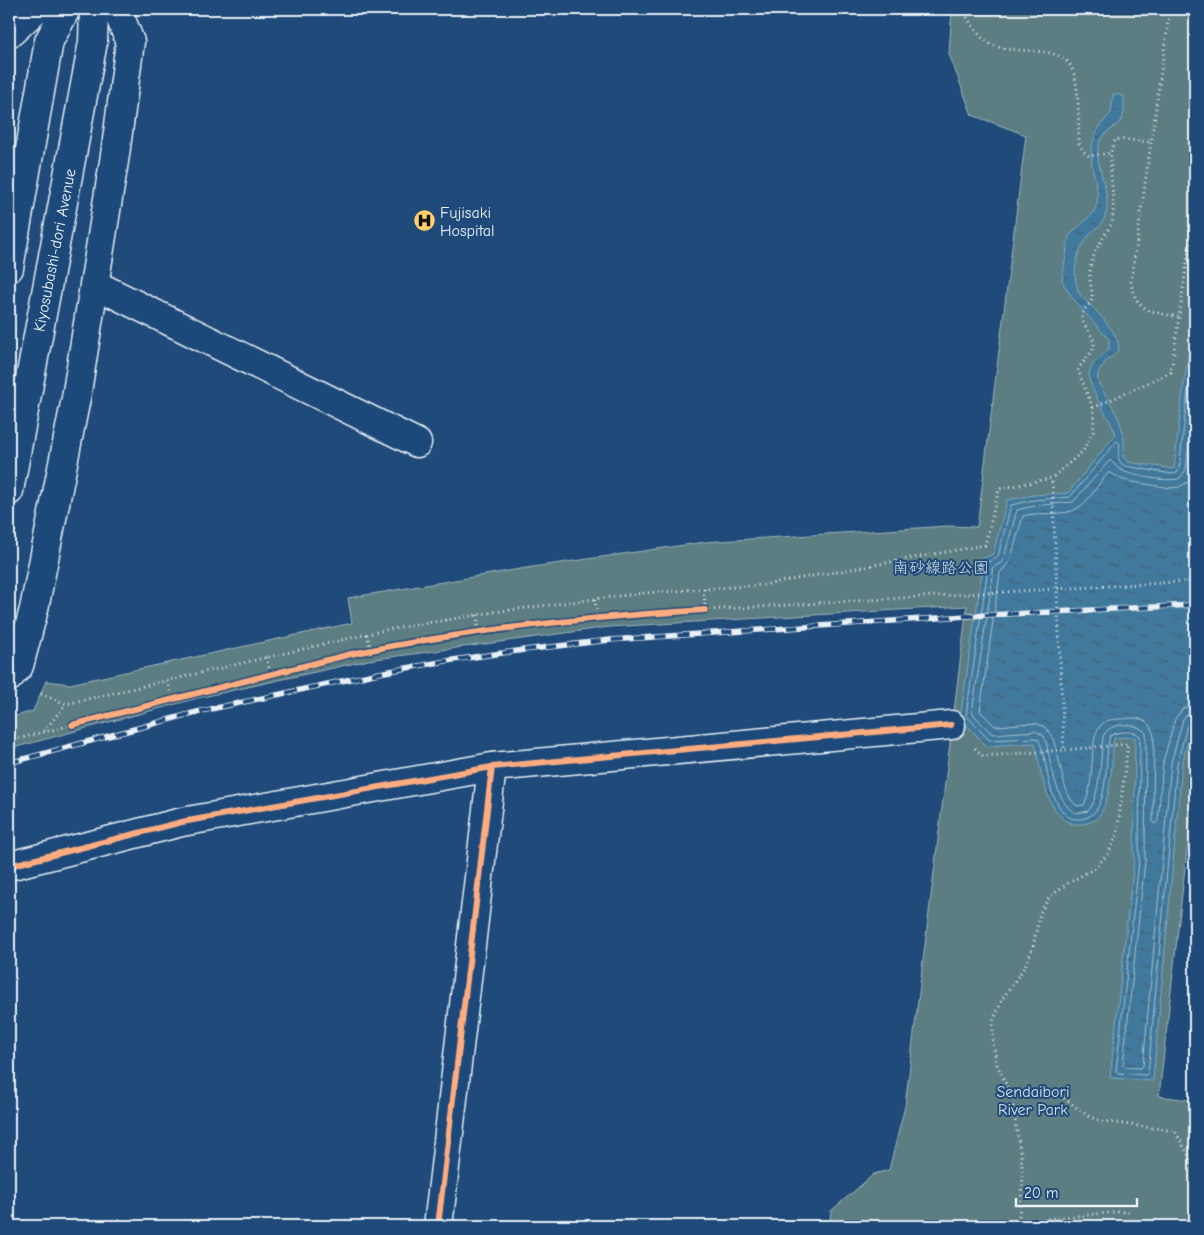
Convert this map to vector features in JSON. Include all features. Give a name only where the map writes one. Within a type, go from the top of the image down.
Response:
[{"type":"street","points":[[9,34],[36,9]]},
{"type":"street","points":[[9,268],[49,41],[66,9]]},
{"type":"street","name":"Kiyosubashi-dori Avenue","points":[[9,492],[93,42],[94,9]]},
{"type":"street","points":[[9,677],[19,666],[34,609],[76,398],[130,42],[118,9]]},
{"type":"street","points":[[94,284],[418,443]]},
{"type":"street","points":[[9,866],[182,822],[492,767],[951,725]]},
{"type":"street","points":[[438,1226],[492,767]]},
{"type":"path","points":[[961,9],[984,40],[992,45],[1014,50],[1057,54],[1068,61],[1076,81],[1079,143],[1083,151],[1089,156],[1110,153]]},
{"type":"path","points":[[1170,9],[1131,282],[1133,296],[1149,312],[1179,317]]},
{"type":"path","points":[[35,691],[66,704],[366,634],[477,615],[595,599],[763,585],[985,546],[999,489],[1052,478],[1083,451],[1093,432],[1093,408],[1078,371],[1094,343],[1082,316],[1091,303],[1090,270],[1096,250],[1112,223],[1114,201],[1110,153],[1116,139],[1151,142]]},
{"type":"path","points":[[1093,408],[1171,372],[1195,207]]},
{"type":"path","points":[[1052,478],[1064,750]]},
{"type":"path","points":[[695,611],[1195,581]]},
{"type":"path","points":[[704,589],[705,610]]},
{"type":"path","points":[[595,599],[597,618]]},
{"type":"path","points":[[477,615],[479,632]]},
{"type":"path","points":[[587,619],[605,617]]},
{"type":"path","points":[[471,634],[489,631]]},
{"type":"path","points":[[366,634],[370,650]]},
{"type":"path","points":[[361,652],[380,648]]},
{"type":"path","points":[[266,657],[271,674]]},
{"type":"path","points":[[262,677],[280,672]]},
{"type":"path","points":[[167,681],[173,699]]},
{"type":"path","points":[[164,702],[182,697]]},
{"type":"path","points":[[43,732],[66,704]]},
{"type":"path","points":[[9,741],[82,723]]},
{"type":"path","points":[[951,725],[983,756],[1128,744],[1117,835],[1108,854],[1095,868],[1065,885],[1048,899],[1040,913],[1033,947],[1026,966],[1003,998],[993,1021],[996,1062],[1011,1095],[1023,1179],[1018,1226]]},
{"type":"path","points":[[1011,1095],[1050,1090],[1060,1095],[1088,1116],[1101,1121],[1175,1132],[1190,1158],[1195,1186]]},
{"type":"path","points":[[973,1226],[1129,1210]]},
{"type":"green space","name":"Sendaibori River Park","points":[[952,9],[1195,9],[1195,780],[1159,1096],[1195,1101],[1195,1226],[829,1226],[831,1211],[874,1174],[889,1170],[905,1106],[967,606],[609,627],[369,660],[198,698],[9,749],[9,718],[33,711],[46,681],[70,684],[352,623],[348,598],[526,568],[705,542],[947,526],[977,527],[1026,135],[972,115],[949,54]]},
{"type":"water","points":[[1113,94],[1124,96],[1122,119],[1103,136],[1098,152],[1107,198],[1107,208],[1102,223],[1090,234],[1080,250],[1075,273],[1080,295],[1105,321],[1116,337],[1118,351],[1101,368],[1098,382],[1118,417],[1123,436],[1123,456],[1128,462],[1174,469],[1195,309],[1195,715],[1182,764],[1153,1081],[1110,1078],[1134,860],[1135,737],[1114,738],[1109,787],[1105,805],[1099,815],[1088,823],[1070,823],[1061,817],[1048,794],[1035,743],[987,746],[960,718],[982,573],[972,572],[976,561],[993,554],[1007,500],[1033,495],[1068,493],[1115,435],[1114,429],[1093,390],[1089,375],[1093,364],[1109,349],[1109,339],[1075,302],[1062,279],[1069,236],[1093,213],[1096,207],[1098,195],[1092,165],[1091,148],[1098,128],[1111,113]]},
{"type":"railway","points":[[9,763],[197,712],[379,673],[524,650],[610,640],[967,616],[1195,605]]},
{"type":"cycle path","points":[[72,725],[351,654],[439,638],[483,631],[616,616],[705,610]]},
{"type":"cycle path","points":[[9,866],[182,822],[492,767],[951,725]]},
{"type":"cycle path","points":[[438,1226],[492,767]]},
{"type":"place","name":"Fujisaki Hospital","points":[[424,221]]},
{"type":"park label","name":"南砂線路公園","points":[[941,567]]}]
